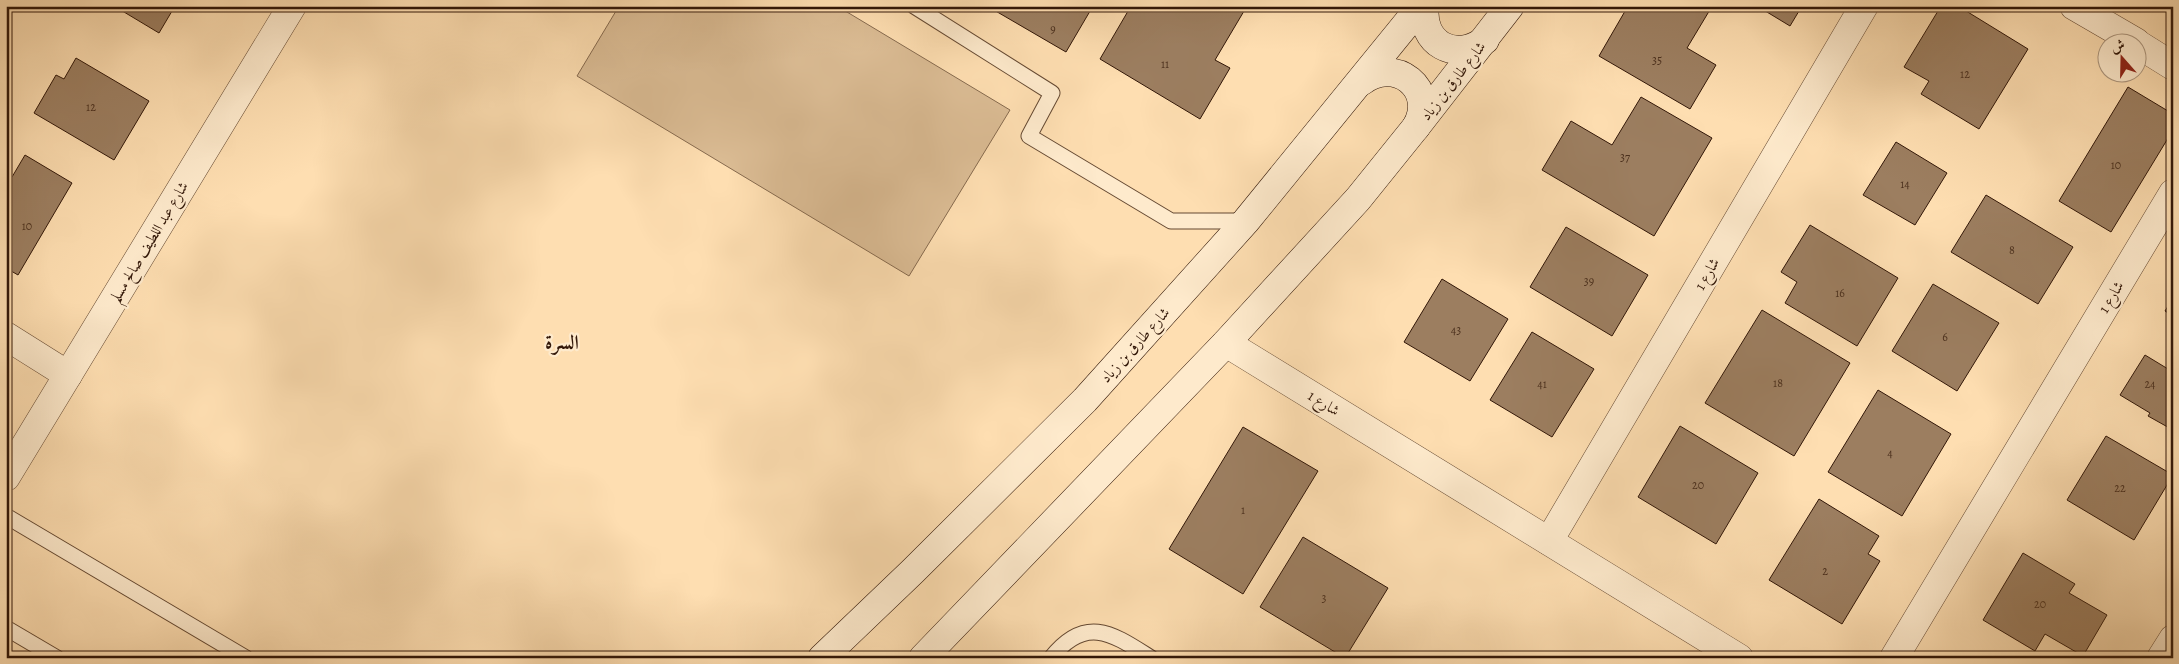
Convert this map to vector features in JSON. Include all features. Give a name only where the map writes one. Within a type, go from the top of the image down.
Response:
[{"type":"street","name":"شارع عبد اللطيف صالح مسلم","points":[[6,477],[292,6]]},
{"type":"street","points":[[1423,6],[1426,27],[1439,44],[1452,50],[1466,50],[1484,40]]},
{"type":"street","name":"شارع طارق بن زياد","points":[[822,658],[913,571],[1085,400],[1246,221],[1423,6]]},
{"type":"street","name":"شارع طارق بن زياد","points":[[923,658],[1226,343],[1358,199],[1510,6]]},
{"type":"street","name":"شارع 1","points":[[1549,541],[1864,6]]},
{"type":"street","points":[[2074,6],[2118,32]]},
{"type":"street","points":[[2146,49],[2173,66]]},
{"type":"street","points":[[1362,82],[1368,77],[1383,72],[1391,72],[1407,77],[1418,89],[1421,96],[1422,112],[1416,127]]},
{"type":"street","name":"شارع 1","points":[[1894,658],[2173,193]]},
{"type":"street","points":[[6,336],[68,375]]},
{"type":"street","name":"شارع 1","points":[[1226,343],[1739,658]]},
{"type":"street","points":[[2162,658],[2173,639]]},
{"type":"lane","points":[[914,6],[1052,93],[1029,136],[1171,222],[1246,221]]},
{"type":"lane","points":[[6,516],[246,658]]},
{"type":"lane","points":[[6,628],[57,658]]},
{"type":"lane","points":[[1052,658],[1061,646],[1074,638],[1096,630],[1111,634],[1151,658]]},
{"type":"shaded area","points":[[619,6],[837,6],[1010,110],[909,276],[577,76]]},
{"type":"building","points":[[114,6],[175,6],[159,33]]},
{"type":"building","points":[[987,6],[1093,6],[1066,52]]},
{"type":"building","points":[[1131,6],[1247,6],[1215,60],[1230,68],[1200,119],[1100,59]]},
{"type":"building","points":[[1628,6],[1707,6],[1711,8],[1687,48],[1716,65],[1690,109],[1599,56]]},
{"type":"building","points":[[1757,6],[1802,6],[1790,26]]},
{"type":"building","points":[[1941,6],[1958,6],[2028,49],[1979,129],[1921,94],[1929,81],[1904,67]]},
{"type":"building","points":[[2163,6],[2173,6],[2173,12]]},
{"type":"building","points":[[76,58],[149,101],[114,160],[34,113],[56,75],[64,79]]},
{"type":"building","points":[[2128,87],[2173,114],[2173,130],[2111,232],[2059,201]]},
{"type":"building","points":[[1641,97],[1712,138],[1654,236],[1542,170],[1571,121],[1612,145]]},
{"type":"building","points":[[1896,142],[1947,173],[1915,225],[1863,195]]},
{"type":"building","points":[[25,155],[72,183],[18,275],[6,268],[6,174],[12,177]]},
{"type":"building","points":[[1986,195],[2073,247],[2038,304],[1951,252]]},
{"type":"building","points":[[1810,225],[1898,278],[1857,346],[1785,303],[1797,282],[1781,272]]},
{"type":"building","points":[[1566,227],[1648,275],[1612,336],[1530,287]]},
{"type":"building","points":[[1442,279],[1508,319],[1470,381],[1404,342]]},
{"type":"building","points":[[1933,284],[1999,323],[1957,391],[1892,351]]},
{"type":"building","points":[[2173,298],[2173,316],[2165,311]]},
{"type":"building","points":[[1762,310],[1850,363],[1794,456],[1705,403]]},
{"type":"building","points":[[1532,332],[1594,369],[1552,437],[1490,400]]},
{"type":"building","points":[[2145,355],[2173,372],[2173,430],[2148,416],[2150,413],[2120,395]]},
{"type":"building","points":[[1878,390],[1951,434],[1902,516],[1828,472]]},
{"type":"building","points":[[1680,426],[1758,473],[1716,544],[1638,497]]},
{"type":"building","points":[[1243,427],[1318,471],[1243,594],[1169,549]]},
{"type":"building","points":[[2106,436],[2173,475],[2134,540],[2067,500]]},
{"type":"building","points":[[1819,499],[1879,536],[1868,554],[1880,561],[1842,624],[1769,580]]},
{"type":"building","points":[[1303,537],[1388,588],[1345,658],[1260,607]]},
{"type":"building","points":[[2023,553],[2075,584],[2069,593],[2107,615],[2083,656],[2045,634],[2035,651],[1983,620]]},
{"type":"district","name":"السرة","points":[[562,342]]}]
